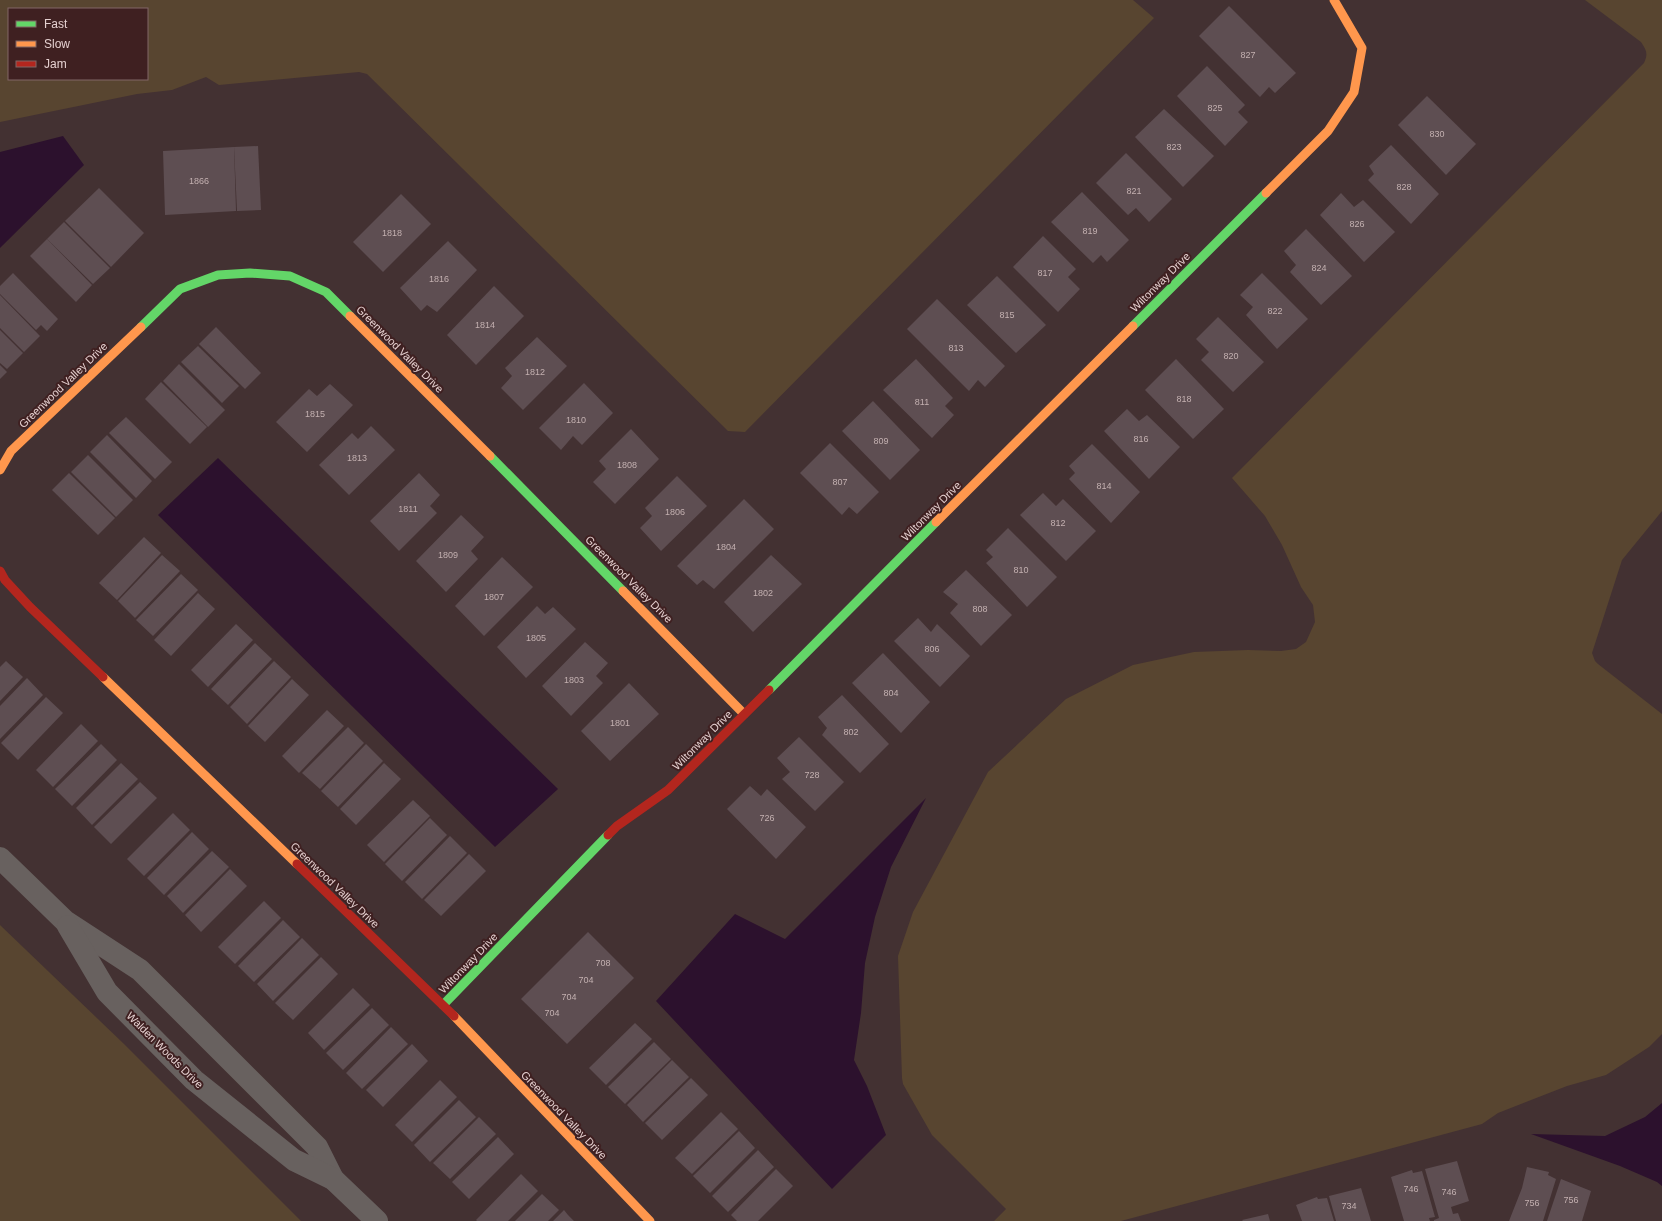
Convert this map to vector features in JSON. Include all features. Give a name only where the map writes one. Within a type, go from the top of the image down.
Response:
[{"type":"street","name":"Wiltonway Drive","points":[[443,1005],[617,826],[668,790],[1328,131],[1354,92],[1362,48],[1334,0]]},
{"type":"street","name":"Greenwood Valley Drive","points":[[0,470],[6,447],[180,289],[218,275],[250,272],[290,276],[326,292],[536,502],[744,714]]},
{"type":"street","name":"Greenwood Valley Drive","points":[[0,571],[5,580],[30,607],[443,1005],[650,1221]]},
{"type":"street","name":"Walden Woods Drive","points":[[0,858],[65,921],[140,970],[317,1147],[333,1179]]},
{"type":"street","name":"Walden Woods Drive","points":[[65,921],[107,992],[194,1080],[294,1160],[333,1179],[377,1221]]},
{"type":"shaded area","points":[[0,0],[1133,0],[1154,18],[745,432],[728,431],[367,74],[359,72],[219,85],[206,77],[172,90],[137,94],[0,122]]},
{"type":"shaded area","points":[[1585,0],[1662,0],[1662,511],[1622,560],[1592,653],[1598,664],[1662,714],[1662,1034],[1649,1047],[1606,1075],[1567,1086],[1498,1113],[1482,1124],[1121,1221],[994,1221],[1006,1209],[932,1135],[903,1084],[898,956],[913,912],[988,772],[1066,699],[1133,665],[1194,652],[1248,650],[1281,651],[1296,649],[1306,642],[1315,622],[1313,605],[1301,587],[1282,545],[1265,516],[1232,478],[1644,63],[1646,52],[1641,42]]},
{"type":"shaded area","points":[[63,136],[84,165],[0,248],[0,152]]},
{"type":"shaded area","points":[[218,458],[558,789],[495,847],[158,515]]},
{"type":"shaded area","points":[[926,798],[891,867],[875,917],[865,963],[861,1013],[854,1060],[867,1086],[886,1135],[832,1189],[656,1001],[735,914],[785,939]]},
{"type":"shaded area","points":[[0,925],[124,1044],[301,1221],[0,1221]]},
{"type":"shaded area","points":[[1662,1103],[1662,1186],[1657,1182],[1620,1166],[1531,1134],[1605,1136],[1645,1117]]},
{"type":"building","points":[[1229,6],[1296,73],[1275,93],[1269,87],[1260,97],[1199,36]]},
{"type":"building","points":[[1207,66],[1245,105],[1238,112],[1248,122],[1225,146],[1177,96]]},
{"type":"building","points":[[1427,96],[1476,144],[1446,175],[1398,125]]},
{"type":"building","points":[[1164,109],[1214,156],[1183,187],[1135,137]]},
{"type":"building","points":[[1391,145],[1439,194],[1411,224],[1368,180],[1374,174],[1369,166]]},
{"type":"building","points":[[258,146],[261,210],[237,211],[234,147]]},
{"type":"building","points":[[234,147],[236,211],[165,215],[163,151]]},
{"type":"building","points":[[1126,153],[1172,199],[1149,222],[1136,208],[1128,215],[1096,183]]},
{"type":"building","points":[[99,188],[144,233],[111,267],[65,221]]},
{"type":"building","points":[[1082,192],[1129,240],[1107,262],[1101,255],[1093,263],[1051,222]]},
{"type":"building","points":[[1341,193],[1354,207],[1363,200],[1395,232],[1364,262],[1320,215]]},
{"type":"building","points":[[401,194],[431,224],[383,272],[353,242]]},
{"type":"building","points":[[64,222],[110,268],[93,284],[47,239]]},
{"type":"building","points":[[1306,229],[1352,276],[1321,305],[1290,272],[1296,265],[1284,251]]},
{"type":"building","points":[[1043,236],[1076,269],[1068,277],[1080,289],[1058,312],[1013,267]]},
{"type":"building","points":[[47,239],[92,285],[76,302],[30,256]]},
{"type":"building","points":[[448,241],[477,270],[437,312],[427,305],[421,311],[400,288]]},
{"type":"building","points":[[13,273],[58,319],[47,331],[41,325],[36,330],[0,294],[0,286]]},
{"type":"building","points":[[1262,273],[1308,319],[1277,349],[1246,315],[1253,307],[1240,295]]},
{"type":"building","points":[[997,276],[1046,325],[1016,353],[967,305]]},
{"type":"building","points":[[494,286],[524,316],[476,365],[447,335]]},
{"type":"building","points":[[0,295],[40,336],[24,352],[0,328]]},
{"type":"building","points":[[937,299],[1005,366],[985,387],[978,380],[969,391],[907,329]]},
{"type":"building","points":[[1218,317],[1264,362],[1233,392],[1201,360],[1209,352],[1196,339]]},
{"type":"building","points":[[216,327],[261,373],[245,389],[199,344]]},
{"type":"building","points":[[0,330],[23,353],[7,369],[0,363]]},
{"type":"building","points":[[537,337],[567,366],[523,410],[501,388],[512,376],[505,368]]},
{"type":"building","points":[[198,346],[239,386],[222,403],[181,362]]},
{"type":"building","points":[[916,359],[953,398],[945,406],[954,415],[932,438],[883,390]]},
{"type":"building","points":[[1176,359],[1224,409],[1193,439],[1145,390]]},
{"type":"building","points":[[179,364],[225,410],[208,427],[163,381]]},
{"type":"building","points":[[0,365],[7,372],[0,379]]},
{"type":"building","points":[[161,382],[207,427],[190,444],[145,399]]},
{"type":"building","points":[[584,383],[613,413],[582,445],[573,436],[561,450],[539,428]]},
{"type":"building","points":[[330,384],[353,405],[307,452],[276,422],[309,389],[317,396]]},
{"type":"building","points":[[873,401],[920,450],[890,480],[842,431]]},
{"type":"building","points":[[1127,409],[1139,421],[1147,415],[1180,447],[1149,479],[1104,431]]},
{"type":"building","points":[[126,417],[172,462],[155,479],[109,433]]},
{"type":"building","points":[[371,426],[395,450],[349,495],[319,465],[352,433],[358,439]]},
{"type":"building","points":[[631,429],[659,459],[615,504],[593,482],[606,469],[599,461]]},
{"type":"building","points":[[107,435],[152,481],[136,498],[90,452]]},
{"type":"building","points":[[830,443],[879,492],[857,514],[849,507],[842,515],[800,473]]},
{"type":"building","points":[[1092,444],[1140,492],[1111,523],[1069,479],[1075,473],[1069,466]]},
{"type":"building","points":[[88,455],[133,500],[116,517],[71,472]]},
{"type":"building","points":[[69,473],[115,518],[98,535],[52,490]]},
{"type":"building","points":[[419,473],[440,495],[430,506],[437,513],[399,551],[370,521]]},
{"type":"building","points":[[677,476],[707,506],[661,551],[640,528],[652,516],[645,508]]},
{"type":"building","points":[[1043,493],[1056,506],[1063,499],[1096,531],[1066,561],[1020,515]]},
{"type":"building","points":[[744,499],[774,529],[714,589],[703,580],[697,585],[677,566]]},
{"type":"building","points":[[461,515],[484,537],[471,551],[478,559],[446,592],[416,561]]},
{"type":"building","points":[[1008,528],[1057,577],[1027,607],[986,563],[993,557],[986,550]]},
{"type":"building","points":[[144,537],[161,553],[117,600],[99,583]]},
{"type":"building","points":[[162,555],[180,571],[135,618],[118,601]]},
{"type":"building","points":[[771,555],[802,584],[753,632],[724,602]]},
{"type":"building","points":[[502,557],[533,587],[484,636],[455,606]]},
{"type":"building","points":[[966,570],[1012,615],[981,646],[950,613],[958,604],[943,592]]},
{"type":"building","points":[[181,574],[198,590],[153,636],[136,620]]},
{"type":"building","points":[[198,593],[215,609],[171,656],[154,640]]},
{"type":"building","points":[[537,606],[545,614],[553,607],[576,629],[526,678],[497,647]]},
{"type":"building","points":[[918,618],[931,632],[937,624],[970,656],[940,687],[894,641]]},
{"type":"building","points":[[236,624],[253,640],[208,687],[191,670]]},
{"type":"building","points":[[585,642],[608,663],[596,676],[603,683],[571,716],[542,686]]},
{"type":"building","points":[[255,643],[272,659],[228,705],[211,689]]},
{"type":"building","points":[[883,653],[930,702],[901,733],[852,683]]},
{"type":"building","points":[[6,661],[23,677],[0,701],[0,667]]},
{"type":"building","points":[[274,661],[291,677],[247,724],[230,707]]},
{"type":"building","points":[[27,678],[43,695],[0,739],[0,706]]},
{"type":"building","points":[[292,679],[309,695],[265,742],[248,726]]},
{"type":"building","points":[[629,683],[659,714],[610,761],[581,731]]},
{"type":"building","points":[[842,695],[889,744],[860,773],[822,735],[827,728],[818,717]]},
{"type":"building","points":[[46,697],[63,713],[18,760],[1,743]]},
{"type":"building","points":[[327,710],[344,726],[299,773],[282,756]]},
{"type":"building","points":[[81,724],[98,741],[53,787],[36,770]]},
{"type":"building","points":[[348,727],[364,743],[320,789],[302,773]]},
{"type":"building","points":[[799,737],[844,782],[815,811],[782,779],[790,772],[777,758]]},
{"type":"building","points":[[101,744],[117,760],[72,806],[55,789]]},
{"type":"building","points":[[366,744],[383,761],[338,807],[321,791]]},
{"type":"building","points":[[121,763],[138,779],[92,825],[76,808]]},
{"type":"building","points":[[384,763],[401,779],[356,825],[340,809]]},
{"type":"building","points":[[140,782],[157,798],[111,844],[94,827]]},
{"type":"building","points":[[750,786],[761,796],[767,789],[806,827],[776,859],[727,809]]},
{"type":"building","points":[[413,800],[430,816],[384,862],[367,845]]},
{"type":"building","points":[[173,813],[190,830],[144,876],[127,859]]},
{"type":"building","points":[[430,818],[447,835],[402,881],[385,864]]},
{"type":"building","points":[[192,832],[209,849],[164,895],[147,878]]},
{"type":"building","points":[[450,836],[467,853],[422,899],[405,882]]},
{"type":"building","points":[[212,851],[229,867],[183,913],[167,896]]},
{"type":"building","points":[[469,854],[486,871],[441,916],[424,900]]},
{"type":"building","points":[[230,869],[247,886],[201,932],[185,915]]},
{"type":"building","points":[[264,901],[281,918],[235,964],[218,947]]},
{"type":"building","points":[[283,920],[300,937],[254,982],[238,966]]},
{"type":"building","points":[[588,932],[634,978],[567,1044],[521,999]]},
{"type":"building","points":[[302,938],[319,955],[273,1001],[257,984]]},
{"type":"building","points":[[321,957],[338,974],[293,1020],[275,1003]]},
{"type":"building","points":[[353,988],[370,1005],[324,1050],[308,1033]]},
{"type":"building","points":[[372,1008],[389,1025],[343,1070],[326,1053]]},
{"type":"building","points":[[635,1023],[652,1039],[606,1085],[589,1068]]},
{"type":"building","points":[[391,1027],[408,1044],[362,1089],[346,1073]]},
{"type":"building","points":[[654,1042],[671,1059],[625,1104],[608,1087]]},
{"type":"building","points":[[412,1044],[428,1061],[383,1107],[366,1090]]},
{"type":"building","points":[[672,1060],[689,1077],[643,1122],[627,1105]]},
{"type":"building","points":[[691,1078],[708,1095],[662,1140],[645,1123]]},
{"type":"building","points":[[440,1080],[457,1097],[412,1142],[395,1125]]},
{"type":"building","points":[[459,1100],[476,1117],[430,1162],[414,1145]]},
{"type":"building","points":[[721,1112],[738,1129],[692,1174],[675,1158]]},
{"type":"building","points":[[479,1117],[496,1134],[450,1179],[433,1163]]},
{"type":"building","points":[[739,1131],[755,1148],[710,1193],[693,1176]]},
{"type":"building","points":[[498,1137],[514,1154],[469,1199],[452,1182]]},
{"type":"building","points":[[758,1150],[774,1167],[728,1212],[712,1196]]},
{"type":"building","points":[[1457,1161],[1469,1201],[1451,1207],[1453,1214],[1458,1213],[1461,1221],[1434,1221],[1439,1218],[1425,1169]]},
{"type":"building","points":[[1527,1167],[1549,1172],[1548,1175],[1556,1179],[1543,1221],[1509,1221],[1522,1188]]},
{"type":"building","points":[[776,1169],[793,1186],[758,1221],[737,1221],[731,1215]]},
{"type":"building","points":[[1412,1170],[1413,1173],[1422,1171],[1435,1217],[1429,1218],[1430,1221],[1404,1221],[1391,1177]]},
{"type":"building","points":[[521,1174],[538,1191],[508,1221],[477,1221],[476,1220]]},
{"type":"building","points":[[1561,1179],[1591,1191],[1582,1221],[1547,1221]]},
{"type":"building","points":[[1361,1188],[1371,1221],[1336,1221],[1329,1196]]},
{"type":"building","points":[[542,1194],[559,1210],[548,1221],[515,1221]]},
{"type":"building","points":[[1317,1197],[1318,1199],[1327,1198],[1334,1221],[1302,1221],[1296,1205]]},
{"type":"building","points":[[564,1210],[574,1221],[553,1221]]},
{"type":"building","points":[[1268,1214],[1270,1221],[1242,1220]]},
{"type":"traffic: fast","points":[[1133,326],[1266,193]]},
{"type":"traffic: fast","points":[[141,327],[180,289],[218,275],[250,273],[290,276],[326,292],[350,316]]},
{"type":"traffic: fast","points":[[490,456],[623,591]]},
{"type":"traffic: fast","points":[[769,690],[936,522]]},
{"type":"traffic: fast","points":[[443,1005],[608,835]]},
{"type":"traffic: slow","points":[[1266,193],[1328,131],[1354,92],[1362,48],[1334,0]]},
{"type":"traffic: slow","points":[[350,316],[490,456]]},
{"type":"traffic: slow","points":[[936,522],[1133,326]]},
{"type":"traffic: slow","points":[[0,470],[11,451],[141,327]]},
{"type":"traffic: slow","points":[[623,591],[744,714]]},
{"type":"traffic: slow","points":[[103,677],[297,864]]},
{"type":"traffic: slow","points":[[454,1016],[650,1221]]},
{"type":"traffic: jam","points":[[0,571],[5,580],[30,607],[103,677]]},
{"type":"traffic: jam","points":[[608,835],[617,826],[668,790],[769,690]]},
{"type":"traffic: jam","points":[[297,864],[454,1016]]}]
